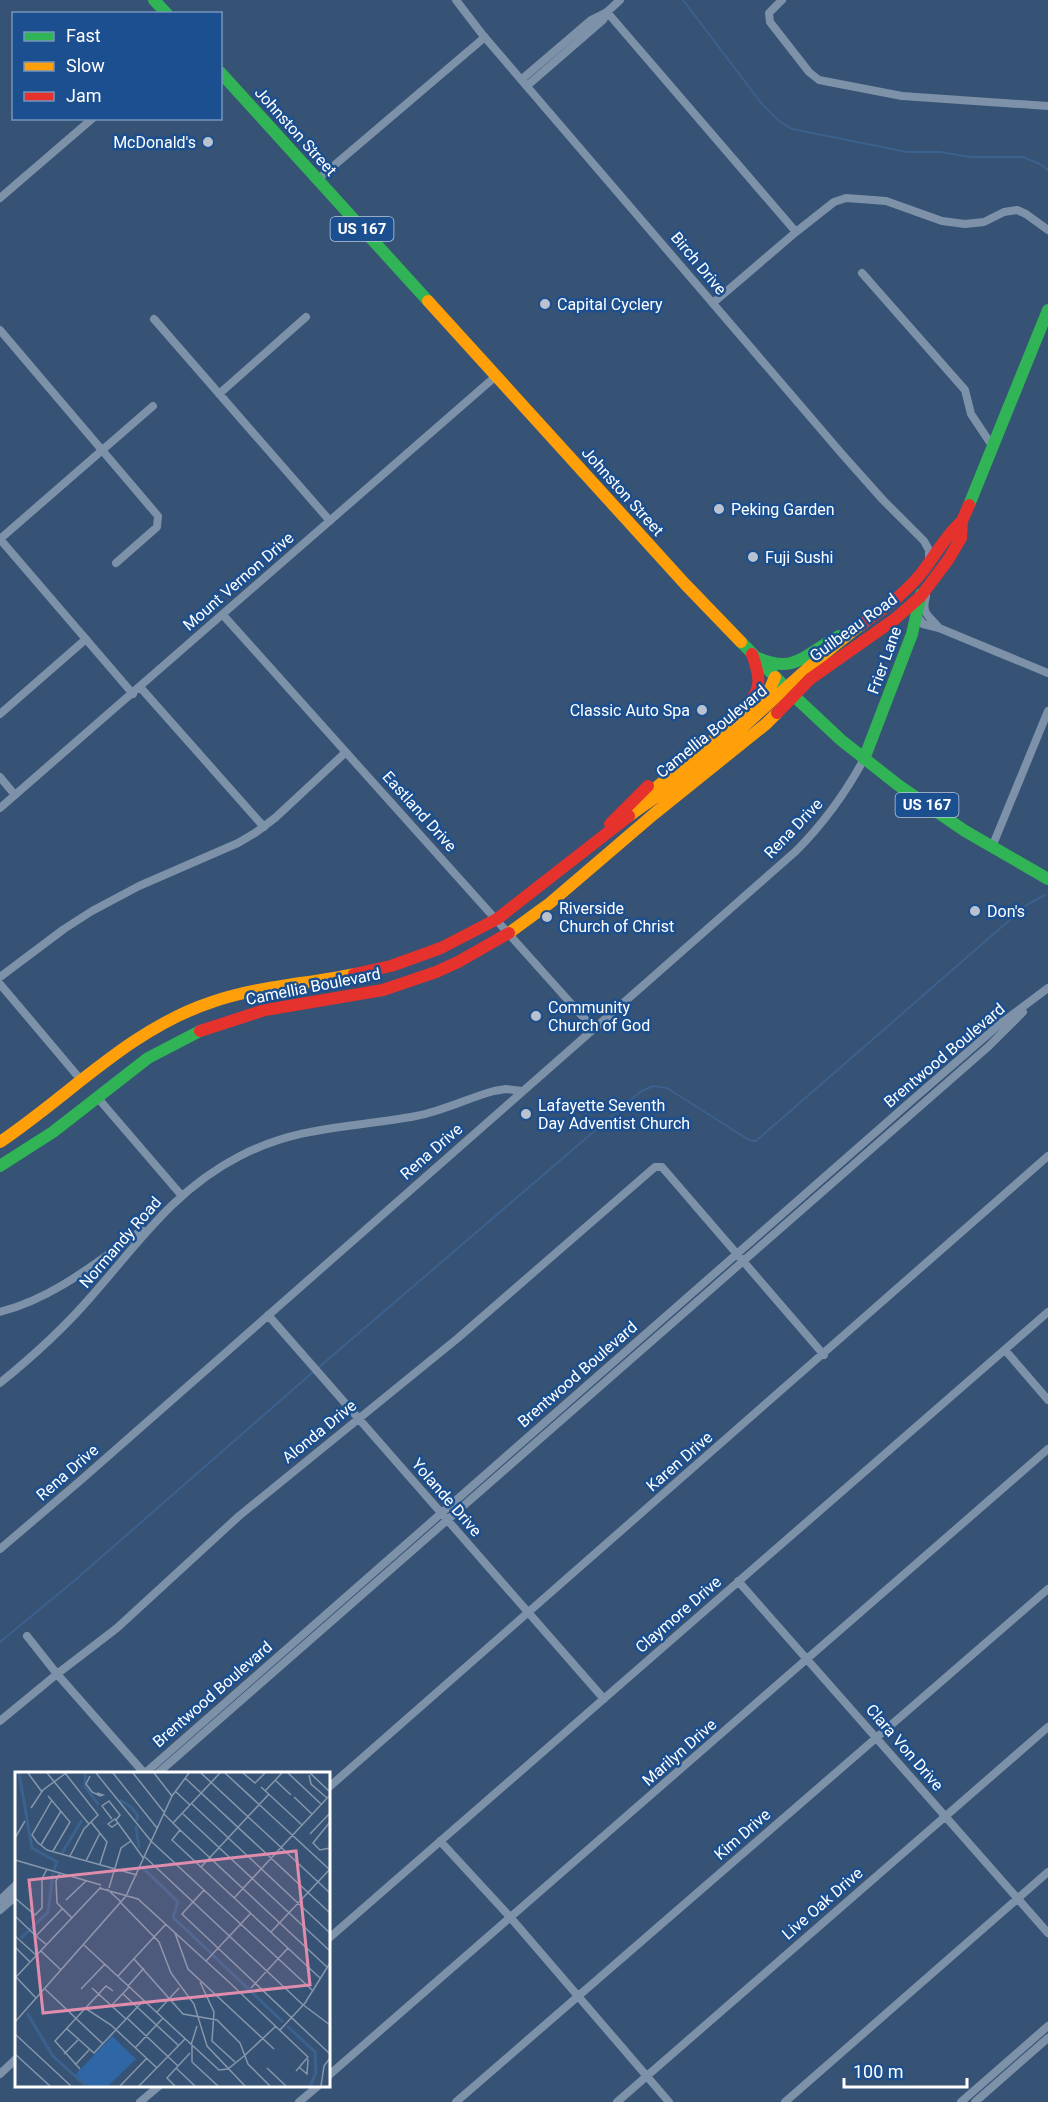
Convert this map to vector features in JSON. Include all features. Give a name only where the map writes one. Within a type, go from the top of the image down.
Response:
[{"type":"main road","points":[[154,0],[165,12]]},
{"type":"main road","name":"Johnston Street","points":[[222,74],[624,514],[685,584],[790,693],[864,759],[898,785],[992,847],[1048,879]]},
{"type":"main road","name":"Guilbeau Road","points":[[790,693],[882,629],[925,592],[948,560],[961,538],[962,521],[1048,310]]},
{"type":"main road","name":"Guilbeau Road","points":[[790,693],[851,631],[892,602],[929,563],[951,531],[962,521]]},
{"type":"main road","name":"Frier Lane","points":[[864,759],[912,634],[925,592],[924,580],[941,558],[946,540]]},
{"type":"main road","points":[[752,654],[767,663],[791,666],[824,642],[851,631]]},
{"type":"main road","points":[[596,841],[616,816],[658,776],[756,696],[760,687],[760,678],[752,654]]},
{"type":"main road","points":[[576,882],[587,863],[624,831],[646,795],[766,696],[775,677]]},
{"type":"main road","name":"Camellia Boulevard","points":[[0,1142],[33,1120],[126,1045],[150,1030],[210,1002],[259,988],[335,978],[391,966],[441,948],[497,919],[634,812],[700,765],[790,693]]},
{"type":"main road","name":"Camellia Boulevard","points":[[0,1166],[53,1132],[148,1058],[217,1024],[265,1010],[383,990],[436,972],[509,933],[576,882],[654,814],[765,724],[790,693]]},
{"type":"street","name":"Birch Drive","points":[[456,0],[485,37],[863,479],[924,541]]},
{"type":"street","points":[[525,82],[603,20],[607,12],[620,0]]},
{"type":"street","points":[[782,0],[769,13],[770,22],[809,72],[819,80],[902,96],[1048,106]]},
{"type":"street","points":[[607,12],[796,232]]},
{"type":"street","points":[[317,180],[485,37]]},
{"type":"street","points":[[0,198],[91,120]]},
{"type":"street","points":[[713,303],[834,202],[846,198],[857,197],[886,201],[942,221],[965,224],[984,222],[1004,212],[1017,210],[1048,230]]},
{"type":"street","points":[[862,273],[965,390],[971,414],[993,447]]},
{"type":"street","points":[[219,394],[306,317]]},
{"type":"street","points":[[154,319],[330,521]]},
{"type":"street","points":[[1,334],[158,516],[157,527],[116,563]]},
{"type":"street","name":"Mount Vernon Drive","points":[[0,808],[496,376]]},
{"type":"street","points":[[153,406],[0,539],[86,639],[264,826]]},
{"type":"street","points":[[924,541],[946,540]]},
{"type":"street","points":[[924,541],[929,550],[929,563]]},
{"type":"street","points":[[925,592],[925,612],[939,628]]},
{"type":"street","name":"Eastland Drive","points":[[223,615],[594,1028]]},
{"type":"street","points":[[917,616],[922,624],[939,628],[1048,674]]},
{"type":"street","points":[[0,714],[86,639]]},
{"type":"street","points":[[992,847],[1048,711]]},
{"type":"street","points":[[0,977],[92,911],[139,886],[247,838],[264,826],[346,752]]},
{"type":"street","name":"Rena Drive","points":[[0,1549],[810,837],[842,797],[864,759]]},
{"type":"street","points":[[0,777],[15,795]]},
{"type":"street","points":[[0,984],[81,1080]]},
{"type":"street","name":"Brentwood Boulevard","points":[[158,1772],[444,1517],[740,1258],[1000,1024],[1048,988]]},
{"type":"street","name":"Normandy Road","points":[[0,1383],[61,1329],[88,1301],[154,1221],[219,1167],[239,1156],[286,1137],[318,1129],[418,1116],[494,1091],[506,1089],[522,1091]]},
{"type":"street","points":[[97,1097],[182,1196]]},
{"type":"street","name":"Karen Drive","points":[[330,1786],[1048,1156]]},
{"type":"street","name":"Alonda Drive","points":[[0,1721],[117,1628],[239,1516],[458,1338],[650,1170],[657,1166],[662,1167],[740,1258]]},
{"type":"street","points":[[0,1312],[19,1308],[75,1278],[154,1221]]},
{"type":"street","points":[[740,1258],[824,1355]]},
{"type":"street","name":"Claymore Drive","points":[[330,1937],[1048,1312]]},
{"type":"street","name":"Yolande Drive","points":[[268,1315],[604,1699]]},
{"type":"street","points":[[1005,1350],[1048,1400]]},
{"type":"street","name":"Marilyn Drive","points":[[330,2074],[809,1660],[1048,1449]]},
{"type":"street","name":"Brentwood Boulevard","points":[[146,1772],[444,1517]]},
{"type":"street","name":"Clara Von Drive","points":[[738,1581],[1048,1933]]},
{"type":"street","name":"Kim Drive","points":[[456,2102],[1048,1589]]},
{"type":"street","points":[[27,1636],[57,1674],[144,1772]]},
{"type":"street","name":"Live Oak Drive","points":[[616,2102],[1048,1727]]},
{"type":"street","points":[[440,1841],[511,1918],[669,2102]]},
{"type":"street","points":[[785,2102],[1048,1872]]},
{"type":"street","points":[[0,1900],[15,1887]]},
{"type":"street","points":[[0,1910],[15,1897]]},
{"type":"street","points":[[975,2102],[1048,2026]]},
{"type":"street","points":[[961,2102],[1020,2056],[1048,2038]]},
{"type":"street","points":[[0,2074],[15,2060]]},
{"type":"street","points":[[140,2102],[157,2087]]},
{"type":"street","points":[[299,2102],[316,2087]]},
{"type":"waterway","points":[[683,0],[762,104],[779,121],[792,129],[907,152],[940,152],[971,157],[1023,157],[1048,170]]},
{"type":"waterway","points":[[318,1368],[640,1092],[653,1086],[667,1088],[749,1140],[756,1141],[1028,904],[1045,895]]},
{"type":"waterway","points":[[0,1642],[74,1581],[313,1372]]},
{"type":"traffic: fast","points":[[154,0],[165,12]]},
{"type":"traffic: fast","points":[[222,74],[428,301]]},
{"type":"traffic: fast","points":[[969,505],[1048,310]]},
{"type":"traffic: fast","points":[[864,759],[912,634],[921,594]]},
{"type":"traffic: fast","points":[[758,658],[771,663],[792,663],[839,636]]},
{"type":"traffic: fast","points":[[741,642],[841,740],[898,785],[965,831],[1048,879]]},
{"type":"traffic: fast","points":[[0,1166],[53,1132],[148,1058],[200,1031]]},
{"type":"traffic: slow","points":[[428,301],[685,584],[741,642]]},
{"type":"traffic: slow","points":[[629,816],[703,763],[801,674],[862,624]]},
{"type":"traffic: slow","points":[[646,796],[762,699],[768,693],[775,677]]},
{"type":"traffic: slow","points":[[509,933],[550,903],[777,713]]},
{"type":"traffic: slow","points":[[0,1142],[127,1046],[182,1014],[247,992],[354,974]]},
{"type":"traffic: jam","points":[[777,713],[810,679],[895,619],[921,596],[961,538],[962,521],[969,505]]},
{"type":"traffic: jam","points":[[862,624],[913,583],[962,521]]},
{"type":"traffic: jam","points":[[749,702],[757,691],[758,685],[758,673],[752,654]]},
{"type":"traffic: jam","points":[[610,824],[648,786]]},
{"type":"traffic: jam","points":[[354,974],[391,966],[441,948],[497,919],[629,816]]},
{"type":"traffic: jam","points":[[200,1031],[265,1010],[383,990],[436,972],[509,933]]},
{"type":"place","name":"McDonald's","points":[[208,142]]},
{"type":"place","name":"Capital Cyclery","points":[[545,304]]},
{"type":"place","name":"Peking Garden","points":[[719,509]]},
{"type":"place","name":"Fuji Sushi","points":[[753,557]]},
{"type":"place","name":"Classic Auto Spa","points":[[702,710]]},
{"type":"place","name":"Don's","points":[[975,911]]},
{"type":"place","name":"Riverside Church of Christ","points":[[547,917]]},
{"type":"place","name":"Community Church of God","points":[[536,1016]]},
{"type":"place","name":"Lafayette Seventh Day Adventist Church","points":[[526,1114]]}]
